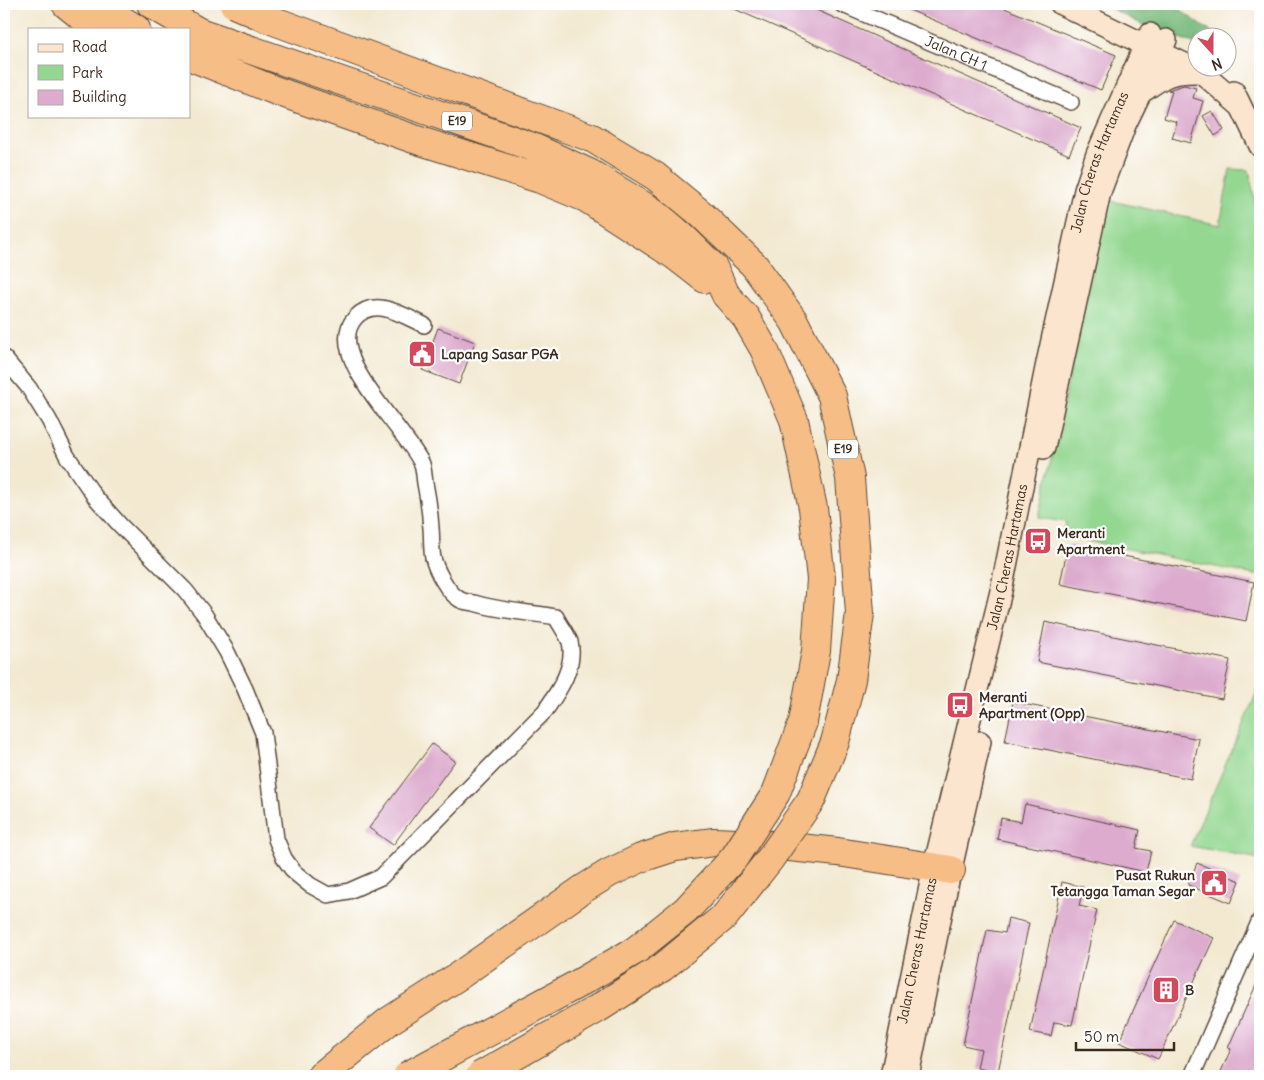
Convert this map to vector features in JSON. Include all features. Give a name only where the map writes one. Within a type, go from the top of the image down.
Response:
[{"type":"highway","points":[[66,4],[82,17],[101,28]]},
{"type":"highway","points":[[97,4],[134,28]]},
{"type":"highway","name":"E19","points":[[151,4],[199,32],[530,146],[591,174],[657,214],[713,267],[726,295],[746,318],[764,349],[794,420],[813,508],[820,579],[816,651],[803,722],[776,793],[734,858],[686,910],[636,950],[574,986],[407,1076]]},
{"type":"highway","name":"E19","points":[[234,4],[266,18],[592,138],[655,176],[700,212],[754,265],[794,321],[832,396],[850,478],[860,613],[851,680],[835,742],[811,800],[770,859],[725,916],[663,967],[597,1009],[480,1076]]},
{"type":"highway","points":[[190,56],[274,90],[540,179],[586,198],[674,255],[726,295]]},
{"type":"highway","points":[[190,69],[274,90]]},
{"type":"highway","points":[[321,1076],[389,1021],[457,977],[602,877],[641,858],[675,847],[714,842],[760,844],[828,851],[943,868]]},
{"type":"street","name":"Jalan CH 1","points":[[841,4],[1071,102]]},
{"type":"street","points":[[1061,4],[1186,57]]},
{"type":"street","points":[[1090,4],[1156,43]]},
{"type":"street","name":"Jalan Cheras Hartamas","points":[[1119,122],[1140,94],[1156,43]]},
{"type":"street","name":"Jalan Cheras Hartamas","points":[[891,1076],[943,868],[1001,591],[1055,365],[1119,122],[1156,43]]},
{"type":"street","points":[[1140,94],[1163,77],[1186,70]]},
{"type":"street","points":[[1215,78],[1239,106],[1260,146]]},
{"type":"street","points":[[4,358],[29,388],[49,420],[67,456],[95,497],[120,525],[185,590],[204,614],[227,652],[246,689],[263,733],[276,839],[284,858],[294,872],[310,885],[328,895],[349,891],[380,877],[393,865],[545,711],[562,687],[570,660],[570,642],[556,617],[532,612],[491,608],[459,599],[445,584],[433,558],[430,511],[422,465],[403,434],[366,387],[352,360],[348,341],[348,328],[354,319],[365,309],[383,307],[424,325]]},
{"type":"street","name":"Jalan Cheras Hartamas","points":[[908,1076],[943,868]]},
{"type":"street","points":[[1192,1076],[1260,920]]},
{"type":"green space","points":[[1102,4],[1172,4],[1205,28],[1186,28],[1186,40],[1145,26]]},
{"type":"green space","points":[[1230,169],[1249,170],[1259,222],[1260,576],[1064,536],[1066,522],[1039,518],[1107,200],[1220,225]]},
{"type":"green space","points":[[1260,685],[1260,859],[1190,846]]},
{"type":"building","points":[[723,4],[805,4],[1081,128],[1069,155]]},
{"type":"building","points":[[895,4],[995,4],[1116,55],[1101,90]]},
{"type":"building","points":[[1184,85],[1196,88],[1193,98],[1203,101],[1191,143],[1172,138],[1177,122],[1164,118],[1172,91],[1168,90]]},
{"type":"building","points":[[1212,111],[1224,130],[1215,136],[1203,116]]},
{"type":"building","points":[[438,328],[475,342],[459,384],[422,370]]},
{"type":"building","points":[[1068,545],[1254,582],[1246,621],[1060,584]]},
{"type":"building","points":[[1045,622],[1230,660],[1222,699],[1037,662]]},
{"type":"building","points":[[1013,702],[1199,739],[1191,779],[1005,741]]},
{"type":"building","points":[[432,744],[455,761],[393,845],[369,828]]},
{"type":"building","points":[[1025,804],[1140,830],[1136,848],[1151,851],[1146,872],[997,839],[1001,818],[1021,822]]},
{"type":"building","name":"Pusat Rukun Tetangga Taman Segar","points":[[1197,863],[1240,881],[1231,903],[1188,885]]},
{"type":"building","points":[[1062,882],[1083,887],[1079,906],[1097,910],[1072,1025],[1054,1022],[1051,1036],[1030,1032]]},
{"type":"building","points":[[1008,918],[1029,923],[998,1072],[977,1068],[981,1049],[963,1045],[987,930],[1005,933]]},
{"type":"building","name":"B","points":[[1174,920],[1214,938],[1158,1059],[1119,1042]]},
{"type":"building","points":[[1260,976],[1260,1076],[1219,1076],[1231,1049],[1228,1048]]},
{"type":"place","name":"Lapang Sasar PGA","points":[[422,354]]},
{"type":"place","name":"Meranti Apartment","points":[[1038,541]]},
{"type":"place","name":"Meranti Apartment (Opp)","points":[[960,705]]},
{"type":"place","name":"Pusat Rukun Tetangga Taman Segar","points":[[1214,883]]},
{"type":"place","name":"B","points":[[1166,990]]}]
